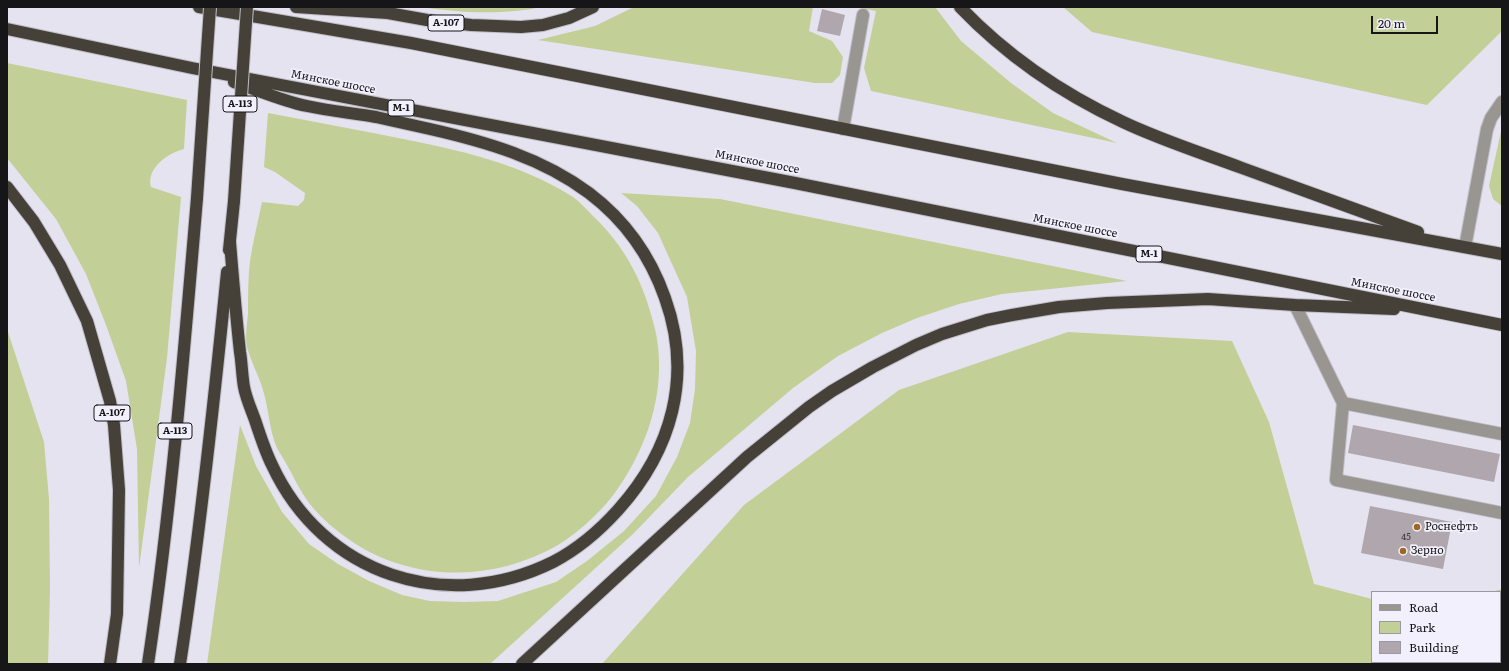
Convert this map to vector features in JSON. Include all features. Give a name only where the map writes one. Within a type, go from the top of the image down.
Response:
[{"type":"highway","points":[[200,7],[217,7]]},
{"type":"highway","points":[[200,7],[411,42],[1122,184],[1502,254]]},
{"type":"highway","name":"А-113","points":[[148,664],[157,600],[185,346],[210,7]]},
{"type":"highway","name":"А-113","points":[[180,664],[190,602],[230,242],[247,7]]},
{"type":"highway","name":"А-107","points":[[296,7],[388,13],[471,26],[521,28],[543,25],[569,18],[592,7]]},
{"type":"highway","points":[[960,7],[999,43],[1040,74],[1083,102],[1123,122],[1203,154],[1450,244]]},
{"type":"highway","name":"Минское шоссе","points":[[7,29],[192,68],[795,183],[1502,325]]},
{"type":"highway","points":[[192,68],[304,106],[378,118],[470,138],[504,149],[541,164],[566,177],[604,204],[626,227],[642,248],[658,278],[671,314],[676,345],[677,375],[674,408],[659,451],[644,477],[614,515],[589,538],[554,561],[496,582],[460,585],[429,584],[379,571],[339,549],[310,522],[284,486],[272,466],[244,388],[230,242]]},
{"type":"highway","name":"А-107","points":[[7,187],[34,222],[60,266],[87,321],[110,401],[114,425],[119,490],[117,614],[110,664]]},
{"type":"highway","points":[[522,664],[747,457],[789,423],[832,391],[873,367],[916,345],[942,334],[987,320],[1059,307],[1107,303],[1208,299],[1295,305],[1430,310]]},
{"type":"lane","points":[[842,129],[863,15]]},
{"type":"lane","points":[[1465,247],[1487,129],[1490,118],[1502,102]]},
{"type":"lane","points":[[1295,305],[1343,402],[1336,480],[1502,513]]},
{"type":"lane","points":[[1343,402],[1502,434]]},
{"type":"green space","points":[[423,7],[541,7],[528,10],[498,12],[466,12]]},
{"type":"green space","points":[[634,7],[813,7],[809,31],[832,41],[843,57],[840,75],[832,83],[815,83],[538,40],[595,26]]},
{"type":"green space","points":[[854,7],[935,7],[961,41],[1011,83],[1053,113],[1117,143],[871,91],[864,68],[876,11]]},
{"type":"green space","points":[[1063,7],[1502,7],[1502,31],[1427,105],[1092,32]]},
{"type":"green space","points":[[7,63],[187,100],[184,149],[171,154],[160,162],[155,168],[150,180],[151,187],[181,197],[167,358],[139,568],[137,449],[126,381],[86,274],[56,219],[7,158]]},
{"type":"green space","points":[[268,113],[429,144],[479,156],[503,164],[551,184],[573,197],[581,203],[615,240],[639,282],[651,313],[658,345],[659,378],[657,395],[649,427],[630,470],[610,500],[594,517],[574,534],[558,545],[531,558],[503,567],[475,572],[446,572],[418,569],[391,561],[365,549],[340,533],[315,510],[307,500],[274,441],[263,390],[246,343],[250,261],[262,202],[298,206],[304,200],[305,193],[275,172],[264,167]]},
{"type":"green space","points":[[1502,127],[1502,206],[1493,199],[1489,186]]},
{"type":"green space","points":[[621,193],[720,199],[1127,281],[1002,294],[959,304],[917,318],[882,333],[838,356],[793,388],[688,477],[633,534],[490,664],[207,664],[240,425],[256,466],[282,512],[309,544],[338,564],[369,581],[402,595],[430,601],[498,601],[556,582],[587,561],[624,531],[656,496],[677,457],[690,423],[695,389],[696,351],[687,297],[658,233],[637,206]]},
{"type":"green space","points":[[7,329],[44,442],[49,499],[50,590],[48,664],[7,664]]},
{"type":"green space","points":[[1068,332],[1232,341],[1269,422],[1314,584],[1371,599],[1371,663],[1501,663],[1501,591],[1495,591],[1502,589],[1502,664],[602,664],[744,505],[899,390]]},
{"type":"building","points":[[822,9],[845,15],[840,36],[817,31]]},
{"type":"building","points":[[1353,425],[1500,454],[1494,482],[1348,453]]},
{"type":"building","points":[[1370,506],[1452,522],[1443,569],[1361,553]]},
{"type":"place","name":"Роснефть","points":[[1417,527]]},
{"type":"place","name":"Зерно","points":[[1403,551]]}]
